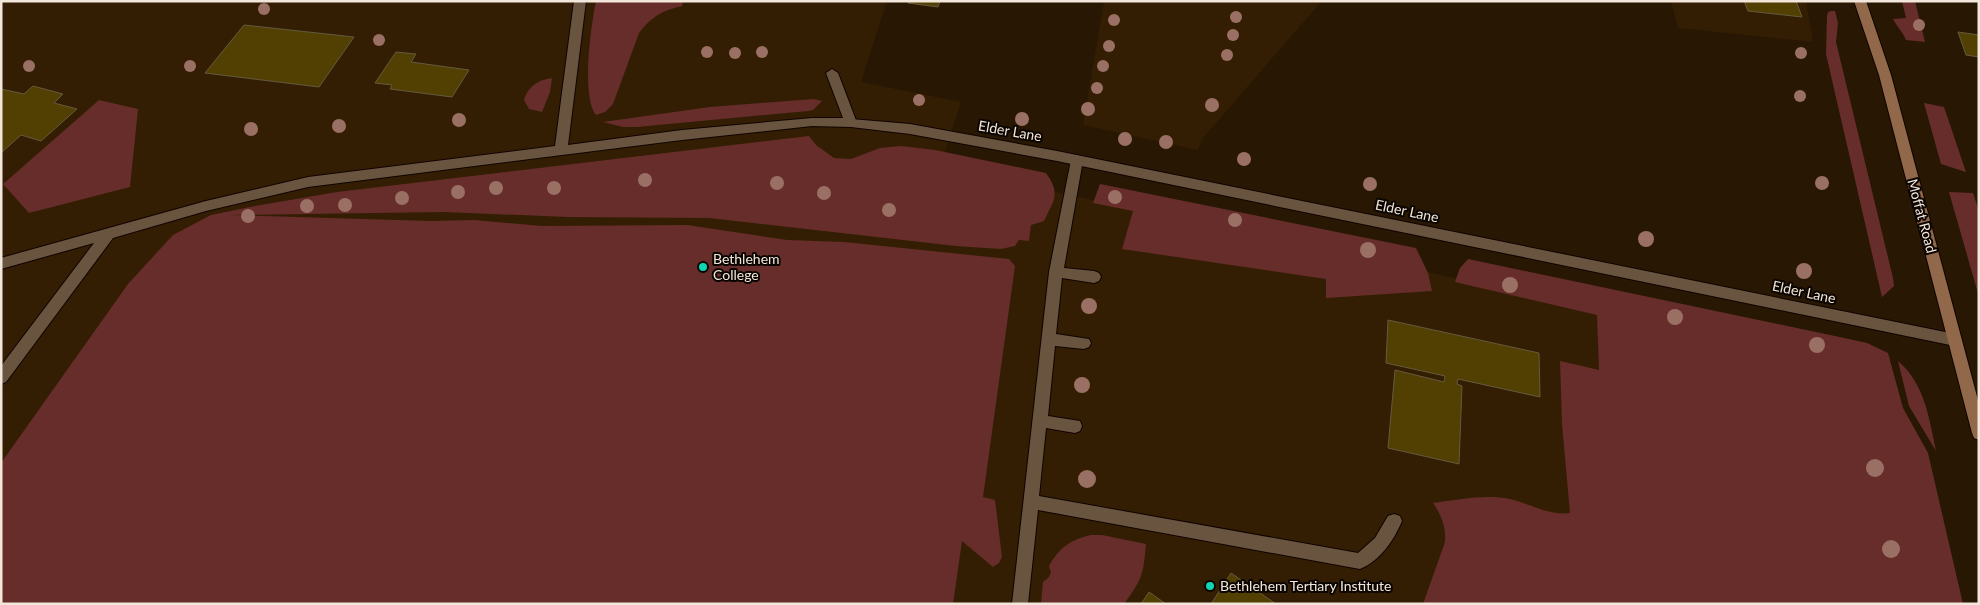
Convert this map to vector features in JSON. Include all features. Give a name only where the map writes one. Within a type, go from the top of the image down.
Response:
[{"type":"main road","name":"Moffat Road","points":[[1860,1],[1886,74],[1979,433]]},
{"type":"street","points":[[561,150],[580,1]]},
{"type":"street","points":[[832,73],[851,123]]},
{"type":"street","name":"Elder Lane","points":[[1,264],[206,206],[308,182],[757,127],[812,122],[851,123],[910,129],[1078,160],[1955,340]]},
{"type":"street","points":[[1020,604],[1056,272],[1078,160]]},
{"type":"street","points":[[1,378],[109,233]]},
{"type":"street","points":[[1056,272],[1094,277]]},
{"type":"street","points":[[1049,339],[1084,344]]},
{"type":"street","points":[[1040,421],[1075,426]]},
{"type":"street","points":[[1032,502],[1360,561],[1381,543],[1394,521]]},
{"type":"shaded area","name":"Bethlehem College","points":[[1,1],[887,1],[861,82],[961,102],[940,167],[1868,367],[1938,604],[1,604]]},
{"type":"shaded area","points":[[596,1],[683,1],[682,6],[663,12],[653,18],[639,33],[613,104],[605,112],[596,115],[591,106],[588,77],[590,43]]},
{"type":"shaded area","points":[[1104,1],[1322,1],[1202,139],[1198,150],[1083,125]]},
{"type":"shaded area","points":[[1671,1],[1806,1],[1813,42],[1678,28]]},
{"type":"shaded area","points":[[1902,1],[1915,1],[1925,42],[1906,40],[1893,19],[1906,18]]},
{"type":"shaded area","points":[[1835,11],[1838,23],[1836,42],[1893,278],[1894,286],[1882,297],[1826,54],[1827,16],[1828,12]]},
{"type":"shaded area","points":[[552,78],[550,92],[542,112],[529,109],[524,100],[528,91],[538,82]]},
{"type":"shaded area","points":[[814,99],[822,101],[813,110],[808,111],[637,127],[623,127],[603,122],[710,107]]},
{"type":"shaded area","points":[[99,100],[138,109],[130,187],[29,213],[3,184]]},
{"type":"shaded area","points":[[1924,103],[1944,107],[1966,172],[1941,164]]},
{"type":"shaded area","points":[[809,136],[816,145],[834,158],[851,159],[880,148],[901,146],[935,150],[1046,173],[1051,180],[1055,192],[1053,202],[1044,221],[1031,225],[1029,241],[1019,240],[1015,246],[1001,249],[956,246],[709,218],[568,217],[444,212],[229,215],[431,221],[474,220],[542,226],[687,225],[787,240],[844,242],[1009,259],[1015,266],[983,497],[995,500],[1002,557],[999,563],[993,567],[962,541],[953,604],[1,604],[1,463],[128,284],[173,235],[211,215],[337,192]]},
{"type":"shaded area","points":[[1100,184],[1416,248],[1428,273],[1432,291],[1326,298],[1326,279],[1122,249],[1133,211],[1093,203]]},
{"type":"shaded area","points":[[1949,192],[1973,193],[1979,211],[1979,297]]},
{"type":"shaded area","points":[[1468,259],[1867,343],[1888,353],[1903,408],[1928,453],[1963,604],[1423,604],[1445,542],[1443,522],[1433,503],[1491,497],[1518,501],[1555,513],[1570,513],[1562,424],[1560,361],[1599,370],[1597,315],[1455,282],[1460,268]]},
{"type":"shaded area","points":[[1898,361],[1907,370],[1920,391],[1928,414],[1936,451],[1909,406]]},
{"type":"shaded area","points":[[1091,535],[1102,535],[1146,544],[1141,576],[1124,604],[1041,604],[1043,582],[1049,577],[1051,572],[1049,566],[1057,554],[1066,545]]},
{"type":"building","points":[[908,1],[940,1],[938,7],[908,3]]},
{"type":"building","points":[[1744,1],[1796,1],[1802,17],[1748,11]]},
{"type":"building","points":[[244,25],[354,37],[319,87],[205,73]]},
{"type":"building","points":[[1958,32],[1979,35],[1979,57],[1966,55]]},
{"type":"building","points":[[396,52],[416,54],[411,62],[469,70],[452,97],[390,89],[392,85],[375,83]]},
{"type":"building","points":[[33,86],[63,94],[54,103],[77,109],[41,141],[21,135],[1,153],[1,89],[24,94]]},
{"type":"building","points":[[1388,320],[1539,353],[1540,397],[1458,379],[1457,384],[1462,386],[1459,464],[1388,448],[1395,370],[1444,382],[1445,376],[1386,363]]},
{"type":"building","points":[[1231,573],[1276,604],[1211,604]]},
{"type":"building","points":[[1149,592],[1166,604],[1141,604]]},
{"type":"place","name":"Bethlehem College","points":[[703,267]]},
{"type":"place","name":"Bethlehem Tertiary Institute","points":[[1210,586]]}]
